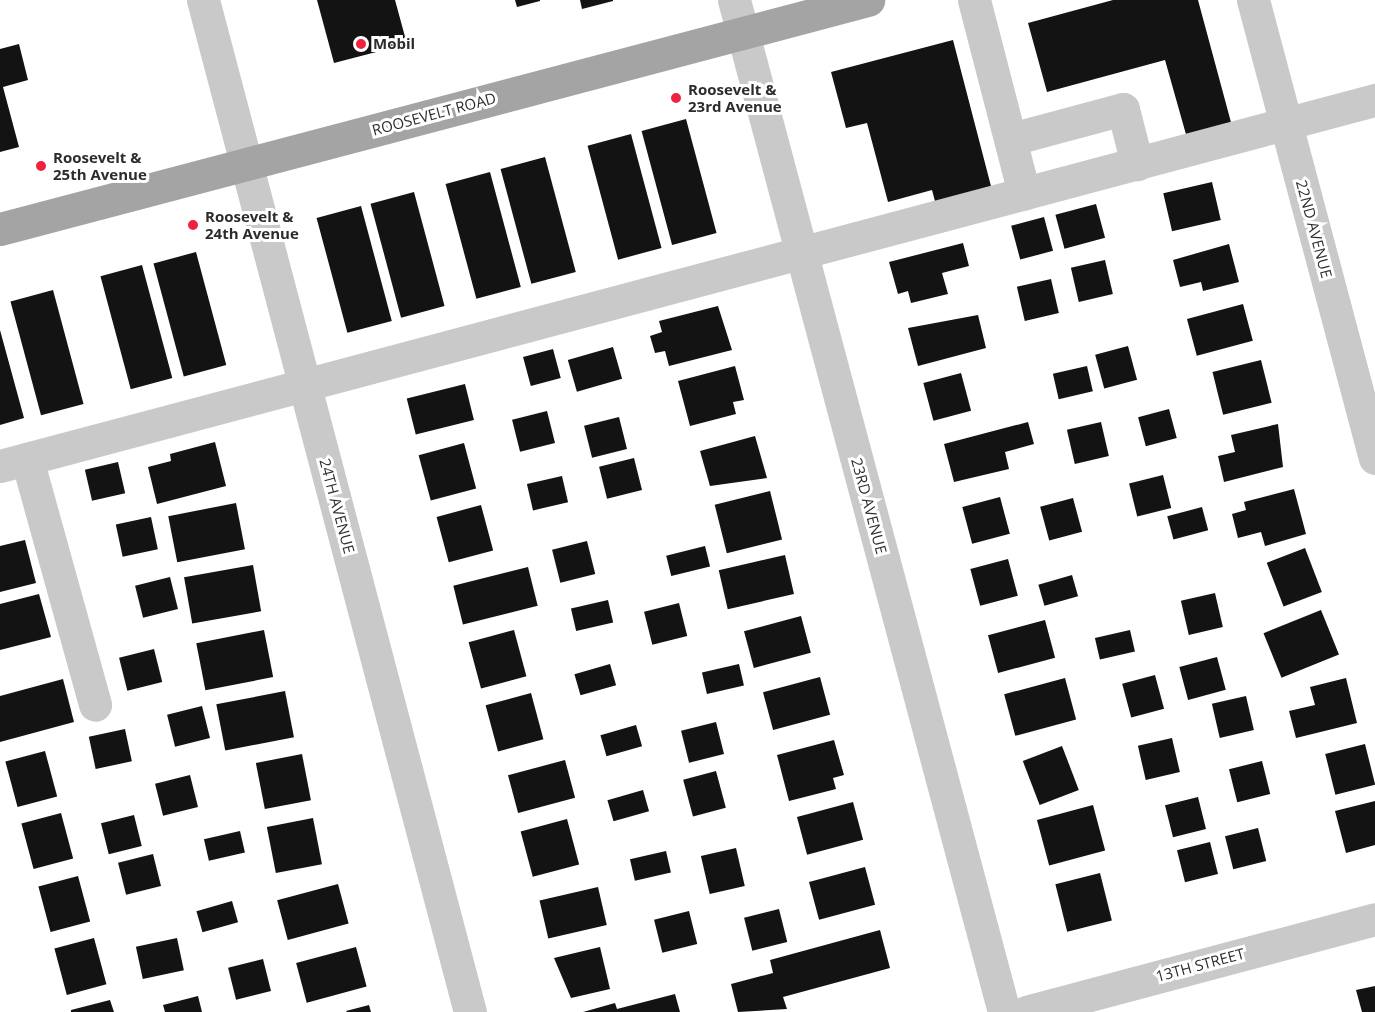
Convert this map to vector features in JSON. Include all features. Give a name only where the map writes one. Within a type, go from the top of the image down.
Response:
[{"type":"main road","name":"ROOSEVELT ROAD","points":[[0,229],[868,0]]},
{"type":"street","name":"24TH AVENUE","points":[[203,0],[470,1012]]},
{"type":"street","name":"23RD AVENUE","points":[[734,0],[1004,1012]]},
{"type":"street","points":[[974,0],[1024,194]]},
{"type":"street","name":"22ND AVENUE","points":[[1254,0],[1375,458]]},
{"type":"street","points":[[95,705],[14,462],[1375,100]]},
{"type":"street","points":[[1011,139],[1123,109],[1137,164]]},
{"type":"street","name":"13TH STREET","points":[[1026,1012],[1375,918]]},
{"type":"building","points":[[317,0],[395,0],[407,44],[334,63]]},
{"type":"building","points":[[515,0],[540,0],[540,1],[517,7]]},
{"type":"building","points":[[580,0],[613,0],[613,1],[582,9]]},
{"type":"building","points":[[1113,0],[1198,0],[1232,126],[1187,138],[1165,60],[1047,92],[1028,23]]},
{"type":"building","points":[[953,40],[992,190],[936,205],[932,190],[888,202],[867,123],[846,128],[831,72]]},
{"type":"building","points":[[19,44],[28,80],[3,87],[19,147],[0,152],[0,49]]},
{"type":"building","points":[[686,119],[717,233],[672,245],[642,131]]},
{"type":"building","points":[[631,134],[662,248],[618,260],[588,146]]},
{"type":"building","points":[[545,157],[576,272],[531,284],[501,169]]},
{"type":"building","points":[[490,172],[521,287],[476,299],[446,184]]},
{"type":"building","points":[[1212,182],[1221,220],[1172,231],[1163,193]]},
{"type":"building","points":[[414,192],[445,306],[401,318],[371,204]]},
{"type":"building","points":[[1096,204],[1105,238],[1064,249],[1055,215]]},
{"type":"building","points":[[361,206],[392,321],[347,333],[317,218]]},
{"type":"building","points":[[1044,217],[1053,251],[1020,260],[1011,226]]},
{"type":"building","points":[[963,243],[969,266],[942,273],[948,294],[911,303],[908,291],[898,294],[889,262]]},
{"type":"building","points":[[1229,244],[1239,282],[1203,291],[1201,282],[1180,287],[1173,260]]},
{"type":"building","points":[[196,252],[226,365],[184,376],[153,263]]},
{"type":"building","points":[[1105,260],[1113,294],[1079,302],[1071,268]]},
{"type":"building","points":[[142,265],[172,378],[131,389],[100,276]]},
{"type":"building","points":[[1051,279],[1059,313],[1025,321],[1017,287]]},
{"type":"building","points":[[53,290],[84,404],[41,415],[10,301]]},
{"type":"building","points":[[1243,304],[1253,341],[1197,356],[1187,319]]},
{"type":"building","points":[[718,306],[732,350],[669,366],[665,351],[655,353],[650,336],[662,332],[659,321]]},
{"type":"building","points":[[978,315],[986,348],[918,366],[908,328]]},
{"type":"building","points":[[0,330],[24,418],[0,425]]},
{"type":"building","points":[[1128,346],[1137,380],[1104,389],[1095,355]]},
{"type":"building","points":[[613,347],[622,379],[577,392],[568,360]]},
{"type":"building","points":[[553,349],[561,378],[531,386],[523,357]]},
{"type":"building","points":[[1261,360],[1272,403],[1223,415],[1212,372]]},
{"type":"building","points":[[735,366],[744,400],[733,402],[736,414],[690,426],[678,381]]},
{"type":"building","points":[[1087,366],[1093,391],[1059,399],[1053,374]]},
{"type":"building","points":[[961,373],[971,411],[933,421],[923,383]]},
{"type":"building","points":[[465,384],[474,420],[416,434],[407,399]]},
{"type":"building","points":[[1169,409],[1177,438],[1146,446],[1138,417]]},
{"type":"building","points":[[547,411],[555,443],[520,452],[512,420]]},
{"type":"building","points":[[619,417],[627,449],[592,458],[584,426]]},
{"type":"building","points":[[1028,422],[1034,444],[1005,452],[1009,469],[954,482],[944,444]]},
{"type":"building","points":[[1101,422],[1109,456],[1075,464],[1067,430]]},
{"type":"building","points":[[1278,424],[1283,467],[1224,482],[1218,456],[1235,452],[1231,435]]},
{"type":"building","points":[[755,436],[767,478],[710,486],[700,451]]},
{"type":"building","points":[[215,442],[226,486],[157,504],[148,467],[171,461],[170,454]]},
{"type":"building","points":[[464,443],[476,488],[431,501],[419,455]]},
{"type":"building","points":[[634,458],[642,490],[607,499],[599,467]]},
{"type":"building","points":[[118,462],[125,493],[92,501],[85,470]]},
{"type":"building","points":[[1163,475],[1171,508],[1137,516],[1129,483]]},
{"type":"building","points":[[562,476],[568,502],[533,510],[527,484]]},
{"type":"building","points":[[1294,489],[1306,534],[1265,546],[1261,532],[1238,538],[1232,514],[1246,510],[1244,502]]},
{"type":"building","points":[[770,491],[782,540],[727,553],[715,505]]},
{"type":"building","points":[[1000,497],[1010,534],[972,544],[962,507]]},
{"type":"building","points":[[1073,498],[1082,532],[1049,541],[1040,507]]},
{"type":"building","points":[[236,503],[245,549],[177,562],[168,516]]},
{"type":"building","points":[[481,505],[493,550],[449,562],[437,517]]},
{"type":"building","points":[[1202,507],[1208,530],[1173,539],[1167,516]]},
{"type":"building","points":[[151,517],[158,549],[123,557],[116,524]]},
{"type":"building","points":[[25,540],[36,583],[0,592],[0,546]]},
{"type":"building","points":[[587,541],[595,574],[560,583],[552,550]]},
{"type":"building","points":[[705,546],[710,566],[671,576],[666,556]]},
{"type":"building","points":[[1305,548],[1322,592],[1284,607],[1267,563]]},
{"type":"building","points":[[785,555],[794,594],[728,609],[719,570]]},
{"type":"building","points":[[1008,559],[1018,596],[980,606],[970,569]]},
{"type":"building","points":[[253,565],[261,611],[192,623],[184,577]]},
{"type":"building","points":[[528,567],[538,606],[463,624],[453,586]]},
{"type":"building","points":[[1072,575],[1078,596],[1044,606],[1038,585]]},
{"type":"building","points":[[170,577],[178,609],[143,618],[135,586]]},
{"type":"building","points":[[1215,593],[1223,627],[1189,635],[1181,601]]},
{"type":"building","points":[[39,594],[51,637],[0,650],[0,604]]},
{"type":"building","points":[[608,600],[613,622],[576,631],[571,609]]},
{"type":"building","points":[[679,603],[687,636],[652,645],[644,612]]},
{"type":"building","points":[[1321,610],[1339,655],[1281,678],[1264,633]]},
{"type":"building","points":[[801,616],[811,653],[754,668],[744,631]]},
{"type":"building","points":[[1045,620],[1055,658],[998,673],[988,635]]},
{"type":"building","points":[[264,630],[273,677],[205,690],[196,643]]},
{"type":"building","points":[[514,630],[526,676],[481,689],[469,642]]},
{"type":"building","points":[[1130,630],[1135,651],[1100,660],[1095,638]]},
{"type":"building","points":[[154,649],[162,682],[127,691],[119,658]]},
{"type":"building","points":[[1217,657],[1226,690],[1188,700],[1179,667]]},
{"type":"building","points":[[610,664],[616,685],[580,695],[574,674]]},
{"type":"building","points":[[739,664],[744,685],[707,694],[702,673]]},
{"type":"building","points":[[1155,675],[1164,709],[1131,718],[1122,684]]},
{"type":"building","points":[[820,677],[830,715],[773,730],[763,692]]},
{"type":"building","points":[[1065,678],[1076,720],[1015,736],[1004,694]]},
{"type":"building","points":[[1346,678],[1357,723],[1296,738],[1289,711],[1315,705],[1310,687]]},
{"type":"building","points":[[63,679],[74,722],[0,742],[0,696]]},
{"type":"building","points":[[285,691],[294,737],[225,750],[216,704]]},
{"type":"building","points":[[531,693],[543,739],[498,752],[486,705]]},
{"type":"building","points":[[1246,696],[1254,730],[1220,738],[1212,704]]},
{"type":"building","points":[[202,706],[210,738],[175,747],[167,715]]},
{"type":"building","points":[[716,722],[724,754],[689,763],[681,731]]},
{"type":"building","points":[[636,725],[642,746],[606,756],[600,735]]},
{"type":"building","points":[[125,729],[132,761],[96,769],[89,737]]},
{"type":"building","points":[[1172,738],[1180,772],[1146,780],[1138,746]]},
{"type":"building","points":[[834,740],[844,775],[833,778],[836,789],[789,801],[777,755]]},
{"type":"building","points":[[1365,744],[1375,785],[1335,795],[1325,754]]},
{"type":"building","points":[[1062,746],[1079,790],[1040,805],[1023,761]]},
{"type":"building","points":[[45,751],[57,796],[18,807],[5,762]]},
{"type":"building","points":[[302,754],[311,800],[265,809],[256,763]]},
{"type":"building","points":[[565,760],[575,798],[518,813],[508,775]]},
{"type":"building","points":[[1262,761],[1270,794],[1237,802],[1229,769]]},
{"type":"building","points":[[716,771],[726,808],[693,817],[683,780]]},
{"type":"building","points":[[190,775],[198,807],[163,816],[155,784]]},
{"type":"building","points":[[643,790],[649,811],[613,821],[607,800]]},
{"type":"building","points":[[1198,797],[1206,829],[1173,837],[1165,805]]},
{"type":"building","points":[[1375,801],[1375,845],[1346,853],[1335,811]]},
{"type":"building","points":[[853,802],[863,840],[807,855],[797,817]]},
{"type":"building","points":[[1093,805],[1105,850],[1049,865],[1037,820]]},
{"type":"building","points":[[61,813],[73,858],[34,869],[21,824]]},
{"type":"building","points":[[134,815],[142,846],[109,854],[101,823]]},
{"type":"building","points":[[313,818],[322,864],[276,873],[267,827]]},
{"type":"building","points":[[567,819],[579,864],[533,877],[521,831]]},
{"type":"building","points":[[1258,828],[1266,861],[1233,869],[1225,836]]},
{"type":"building","points":[[240,831],[245,852],[209,861],[204,839]]},
{"type":"building","points":[[1210,842],[1218,874],[1185,882],[1177,850]]},
{"type":"building","points":[[736,848],[745,886],[710,894],[701,856]]},
{"type":"building","points":[[666,851],[671,872],[635,881],[630,859]]},
{"type":"building","points":[[153,854],[161,886],[126,895],[118,863]]},
{"type":"building","points":[[865,867],[875,905],[819,920],[809,882]]},
{"type":"building","points":[[1100,873],[1112,921],[1067,932],[1055,884]]},
{"type":"building","points":[[78,876],[90,921],[51,932],[38,887]]},
{"type":"building","points":[[338,884],[349,924],[288,940],[277,900]]},
{"type":"building","points":[[598,887],[607,925],[548,938],[540,900]]},
{"type":"building","points":[[232,901],[238,922],[202,932],[196,911]]},
{"type":"building","points":[[779,909],[787,942],[752,951],[744,918]]},
{"type":"building","points":[[689,911],[697,944],[662,953],[654,920]]},
{"type":"building","points":[[880,930],[890,968],[783,997],[787,1009],[738,1012],[731,984],[773,973],[770,960]]},
{"type":"building","points":[[94,938],[106,984],[67,995],[54,949]]},
{"type":"building","points":[[177,938],[184,970],[143,979],[136,947]]},
{"type":"building","points":[[356,947],[367,987],[307,1003],[296,963]]},
{"type":"building","points":[[600,947],[610,989],[571,998],[554,958]]},
{"type":"building","points":[[263,959],[271,991],[236,1000],[228,968]]},
{"type":"building","points":[[1375,986],[1375,1012],[1362,1012],[1356,990]]},
{"type":"building","points":[[675,994],[680,1012],[583,1012],[615,1003],[617,1009]]},
{"type":"building","points":[[198,996],[202,1012],[165,1012],[163,1005]]},
{"type":"building","points":[[110,1000],[114,1012],[71,1012],[71,1010]]},
{"type":"building","points":[[369,1005],[371,1012],[346,1011]]},
{"type":"place","name":"Mobil","points":[[361,44]]},
{"type":"place","name":"Roosevelt & 23rd Avenue","points":[[676,98]]},
{"type":"place","name":"Roosevelt & 25th Avenue","points":[[41,166]]},
{"type":"place","name":"Roosevelt & 24th Avenue","points":[[193,225]]}]
